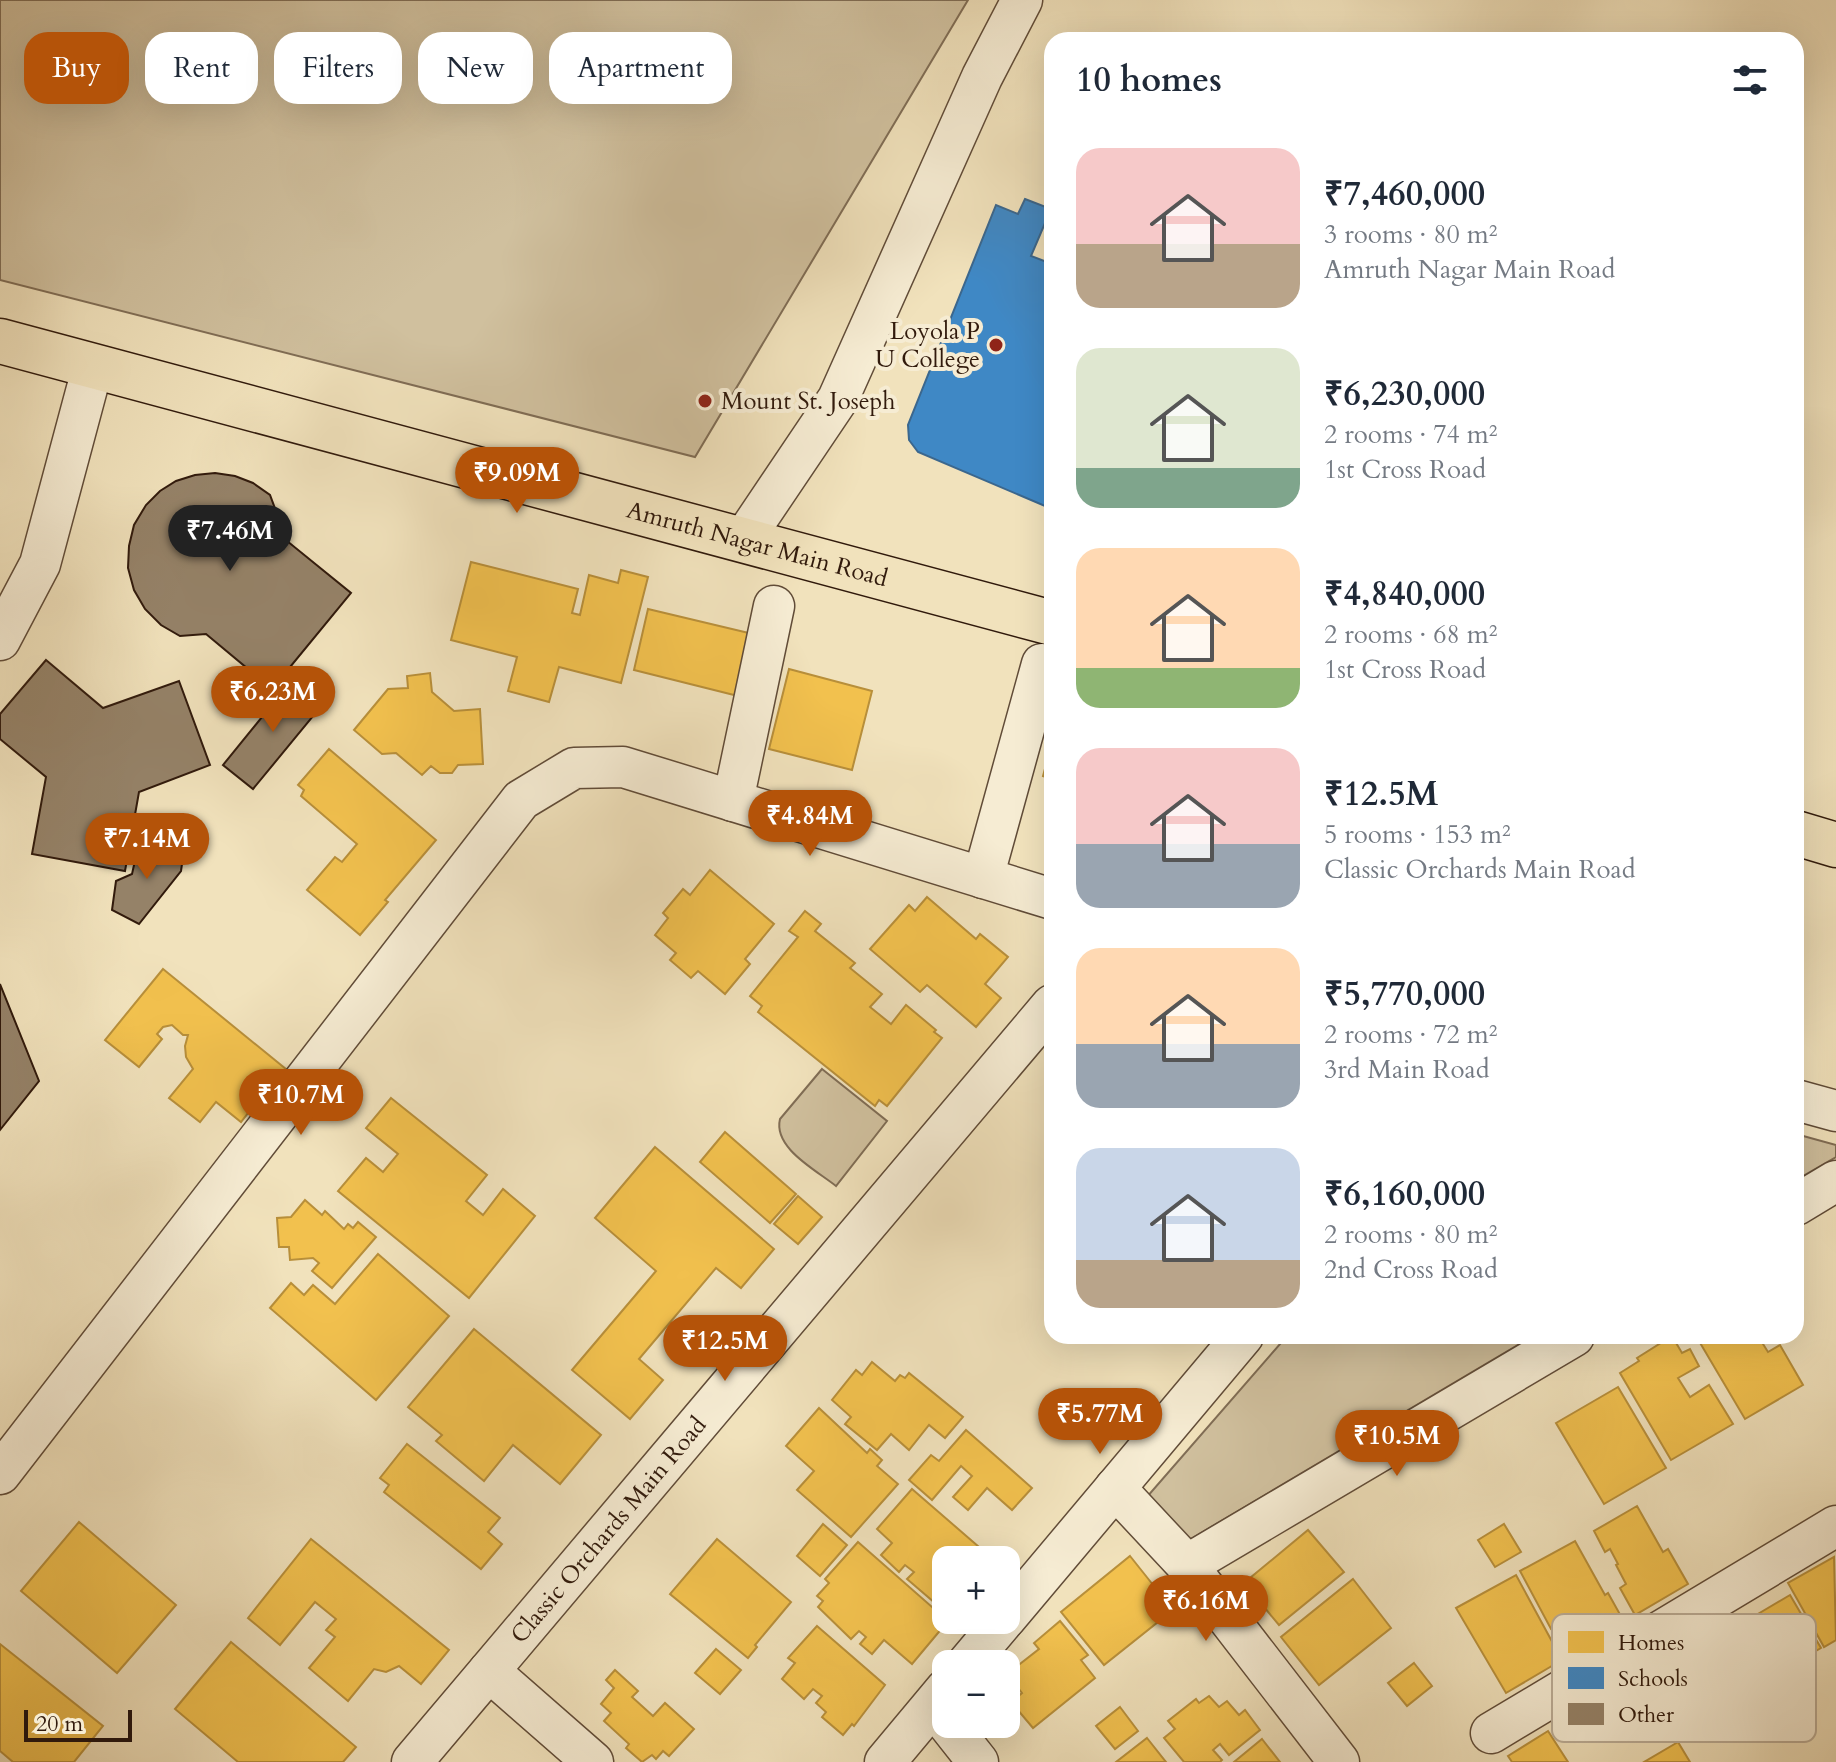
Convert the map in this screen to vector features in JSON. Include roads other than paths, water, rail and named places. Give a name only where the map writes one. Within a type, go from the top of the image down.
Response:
[{"type":"main road","name":"Amruth Nagar Main Road","points":[[0,341],[743,540],[1044,643]]},
{"type":"main road","points":[[1804,835],[1836,845]]},
{"type":"street","points":[[743,540],[838,399],[982,77],[1022,0]]},
{"type":"street","points":[[0,640],[40,564],[93,366]]},
{"type":"street","points":[[733,801],[774,606]]},
{"type":"street","points":[[983,878],[1044,655]]},
{"type":"street","points":[[0,1474],[521,800],[574,768],[623,767],[1044,897]]},
{"type":"street","name":"Classic Orchards Main Road","points":[[447,1762],[499,1680],[1044,1015]]},
{"type":"street","name":"Classic Orchards Main Road","points":[[412,1762],[499,1680],[1044,1055]]},
{"type":"street","points":[[1804,1102],[1836,1111]]},
{"type":"street","points":[[1804,1200],[1836,1181]]},
{"type":"street","points":[[1020,1601],[1236,1344]]},
{"type":"street","points":[[1187,1565],[1560,1344]]},
{"type":"street","points":[[1115,1488],[1187,1565],[1339,1762]]},
{"type":"street","points":[[1689,1614],[1836,1526]]},
{"type":"street","points":[[979,1650],[992,1634]]},
{"type":"street","points":[[499,1680],[593,1762]]},
{"type":"street","points":[[1491,1733],[1552,1696]]},
{"type":"street","points":[[885,1762],[932,1720]]},
{"type":"street","points":[[962,1738],[978,1762]]},
{"type":"place","name":"Loyola P U College","points":[[996,345]]},
{"type":"place","name":"Mount St. Joseph","points":[[705,401]]}]
